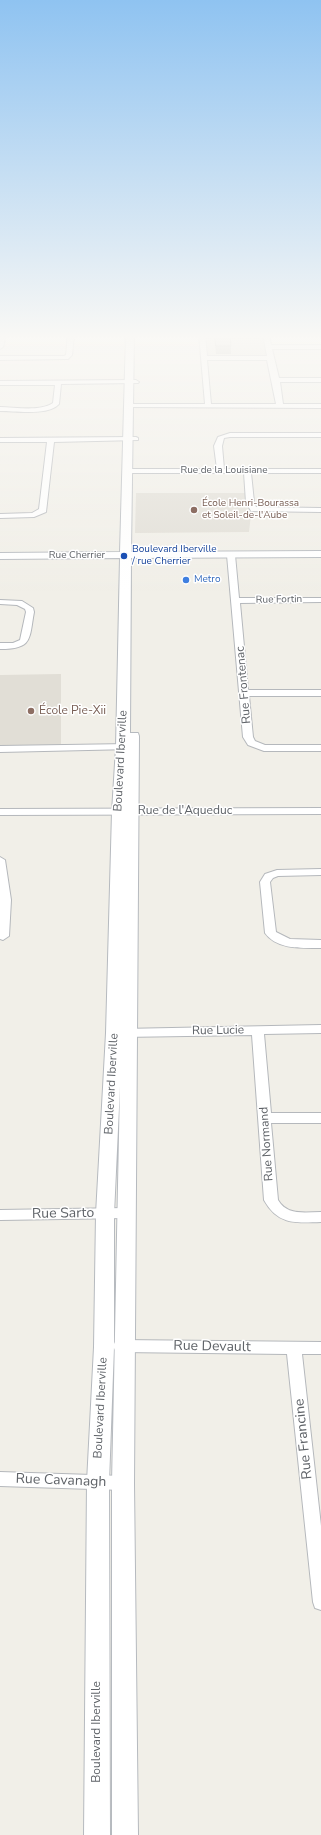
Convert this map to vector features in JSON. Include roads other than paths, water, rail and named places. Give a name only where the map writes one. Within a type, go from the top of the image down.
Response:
[{"type":"street","name":"Boulevard Iberville","points":[[97,1835],[98,1482],[114,1346],[126,1214],[122,1033],[133,420]]},
{"type":"street","points":[[221,471],[218,446],[221,438],[230,435],[321,435]]},
{"type":"street","points":[[0,440],[132,440]]},
{"type":"street","points":[[0,516],[34,515],[43,510],[51,440]]},
{"type":"street","name":"Rue de la Louisiane","points":[[131,471],[321,471]]},
{"type":"street","points":[[247,471],[250,502],[254,509],[321,510]]},
{"type":"street","name":"Rue Cherrier","points":[[0,556],[321,554]]},
{"type":"street","name":"Rue Frontenac","points":[[231,555],[248,737],[251,743],[264,748],[321,748]]},
{"type":"street","name":"Rue Fortin","points":[[236,600],[321,600]]},
{"type":"street","points":[[0,602],[19,603],[29,608],[30,612],[24,641],[21,644],[14,646],[0,646]]},
{"type":"street","points":[[244,693],[321,693]]},
{"type":"street","points":[[0,749],[128,747]]},
{"type":"street","name":"Rue de l'Aqueduc","points":[[0,812],[321,811]]},
{"type":"street","points":[[0,860],[6,900],[3,936]]},
{"type":"street","points":[[321,872],[277,873],[269,876],[266,882],[270,933],[278,939],[290,944],[321,944]]},
{"type":"street","name":"Rue Lucie","points":[[122,1033],[321,1029]]},
{"type":"street","name":"Rue Normand","points":[[258,1030],[271,1200],[275,1209],[282,1214],[293,1218],[321,1217]]},
{"type":"street","name":"Boulevard Iberville","points":[[122,1033],[105,1214],[123,1482],[125,1835]]},
{"type":"street","points":[[265,1118],[321,1118]]},
{"type":"street","name":"Rue Sarto","points":[[0,1215],[126,1214]]},
{"type":"street","name":"Rue Devault","points":[[114,1346],[321,1348]]},
{"type":"street","name":"Rue Francine","points":[[294,1348],[321,1602]]},
{"type":"street","name":"Rue Cavanagh","points":[[0,1479],[123,1482]]},
{"type":"place","name":"École Henri-Bourassa et Soleil-de-l'Aube","points":[[194,510]]},
{"type":"place","name":"Boulevard Iberville / rue Cherrier","points":[[124,556]]},
{"type":"place","name":"Metro","points":[[186,580]]},
{"type":"place","name":"École Pie-Xii","points":[[31,711]]}]
